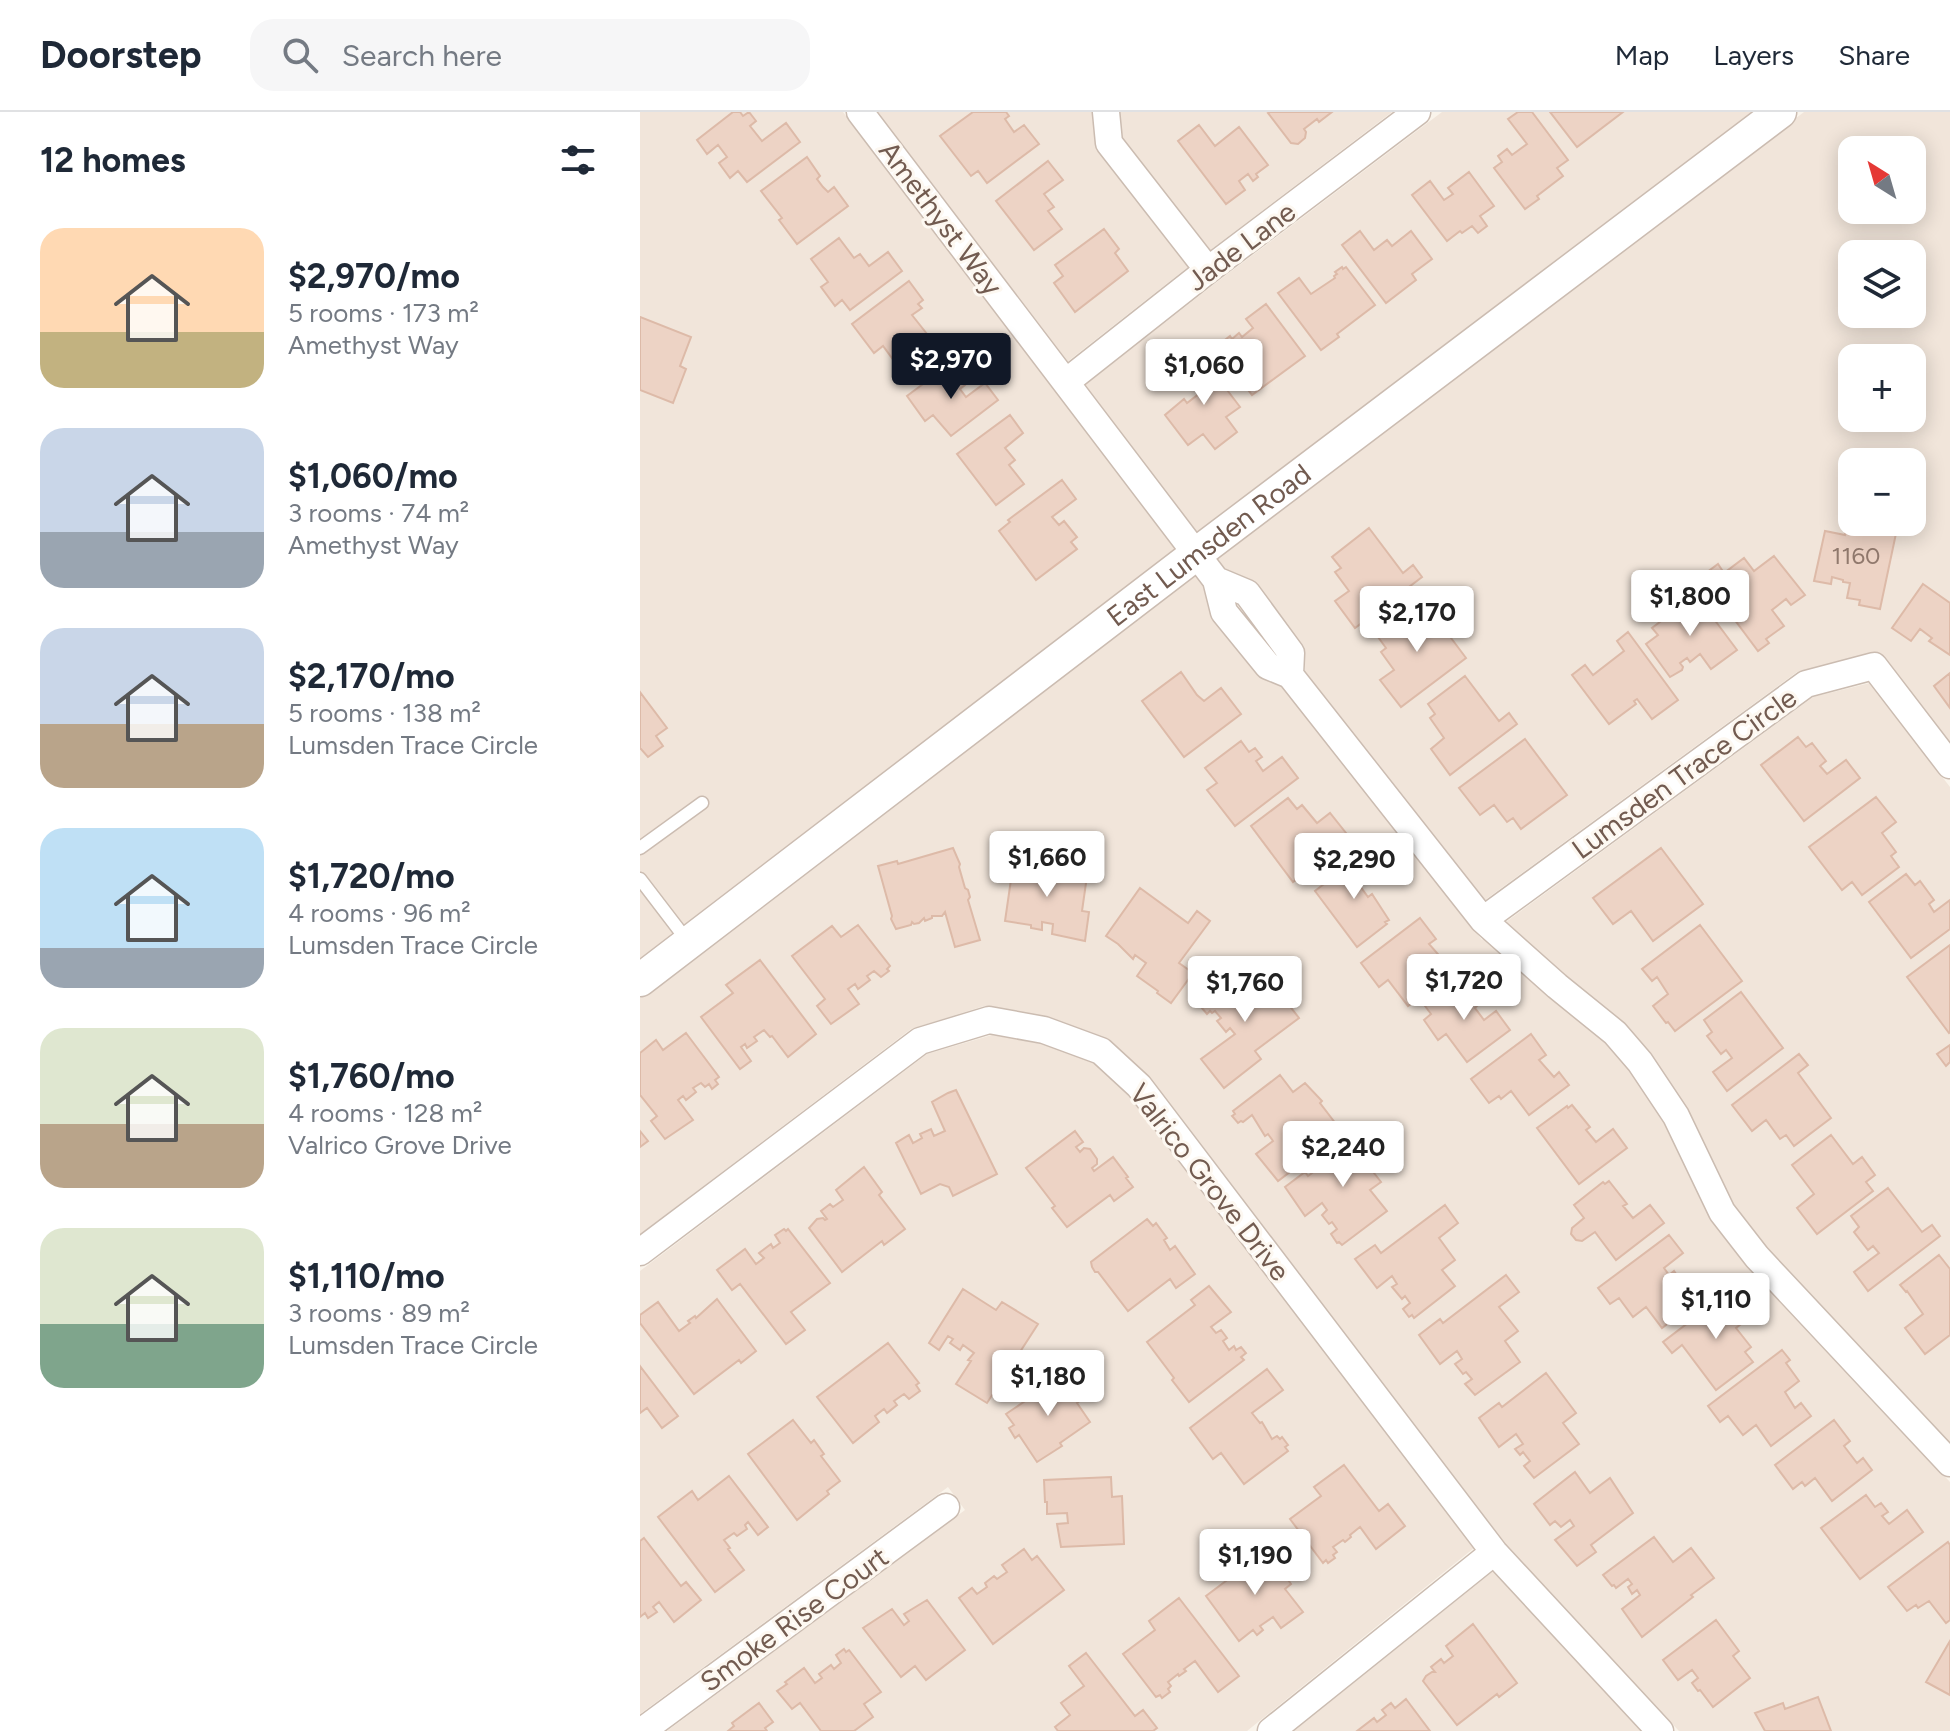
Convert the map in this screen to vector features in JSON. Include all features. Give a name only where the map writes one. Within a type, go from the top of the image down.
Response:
[{"type":"street","name":"Amethyst Way","points":[[860,112],[1196,554]]},
{"type":"street","points":[[1106,112],[1109,143],[1208,270]]},
{"type":"street","name":"Jade Lane","points":[[1066,382],[1417,112]]},
{"type":"street","name":"East Lumsden Road","points":[[640,980],[1780,112]]},
{"type":"street","points":[[1196,554],[1216,580],[1224,612],[1268,666],[1290,675],[1483,920],[1615,1033],[1640,1062],[1676,1116],[1722,1212],[1757,1257],[1950,1463]]},
{"type":"street","name":"Lumsden Trace Circle","points":[[1483,920],[1806,684],[1874,666],[1950,765]]},
{"type":"street","name":"Valrico Grove Drive","points":[[640,1252],[920,1041],[989,1020],[1044,1030],[1101,1051],[1139,1086],[1494,1552],[1660,1731]]},
{"type":"street","name":"Smoke Rise Court","points":[[642,1731],[946,1507]]},
{"type":"street","points":[[1271,1731],[1494,1552]]},
{"type":"lane","points":[[640,848],[702,803]]},
{"type":"lane","points":[[640,879],[689,944]]},
{"type":"shaded area","points":[[640,112],[843,112],[1177,550],[640,961]]},
{"type":"shaded area","points":[[876,112],[1092,112],[1099,152],[1188,267],[1067,362]]},
{"type":"shaded area","points":[[1119,112],[1392,112],[1209,251],[1122,139]]},
{"type":"shaded area","points":[[1442,112],[1756,112],[1198,534],[1085,385]]},
{"type":"shaded area","points":[[1804,112],[1950,112],[1950,743],[1884,658],[1869,653],[1797,672],[1485,900],[1305,671],[1305,655],[1301,645],[1257,585],[1224,568],[1216,558]]},
{"type":"shaded area","points":[[1195,574],[1203,585],[1214,620],[1258,674],[1283,686],[1482,940],[1484,938],[1606,1043],[1630,1070],[1664,1122],[1710,1217],[1746,1265],[1950,1482],[1950,1731],[1679,1731],[1504,1543],[1148,1076],[1104,1038],[1047,1017],[990,1006],[911,1029],[640,1234],[640,998]]},
{"type":"shaded area","points":[[1870,683],[1950,787],[1950,1444],[1767,1249],[1734,1205],[1689,1111],[1650,1053],[1623,1022],[1506,922],[1813,697]]},
{"type":"shaded area","points":[[992,1035],[1042,1044],[1094,1063],[1130,1095],[1474,1548],[1247,1731],[667,1731],[965,1510],[948,1487],[640,1714],[640,1271],[927,1054]]},
{"type":"shaded area","points":[[1493,1571],[1642,1731],[1294,1731]]},
{"type":"building","points":[[733,112],[740,112],[743,116],[749,112],[756,121],[750,126],[762,141],[786,123],[800,142],[747,182],[738,171],[730,178],[719,163],[727,157],[718,145],[707,154],[697,140]]},
{"type":"building","points":[[973,112],[1006,112],[1009,116],[1005,119],[1014,132],[1024,125],[1039,144],[987,183],[978,171],[971,176],[940,136]]},
{"type":"building","points":[[1270,112],[1332,112],[1304,129],[1305,138],[1298,144],[1291,143]]},
{"type":"building","points":[[1518,112],[1532,112],[1568,160],[1557,168],[1563,176],[1525,209],[1494,168],[1502,162],[1498,156],[1507,149],[1512,155],[1527,144],[1508,119]]},
{"type":"building","points":[[1550,112],[1623,112],[1577,147]]},
{"type":"building","points":[[1199,125],[1215,146],[1239,127],[1268,165],[1256,174],[1258,177],[1253,181],[1248,174],[1239,181],[1245,190],[1226,204],[1178,141]]},
{"type":"building","points":[[807,157],[820,176],[817,179],[823,187],[828,192],[834,187],[848,206],[797,244],[761,191]]},
{"type":"building","points":[[1048,161],[1063,180],[1044,194],[1054,207],[1048,211],[1062,229],[1034,250],[996,201]]},
{"type":"building","points":[[1469,172],[1494,206],[1480,216],[1487,226],[1478,233],[1472,226],[1447,241],[1412,195],[1430,181],[1444,200],[1453,194],[1448,188]]},
{"type":"building","points":[[1104,229],[1119,249],[1115,253],[1128,271],[1075,312],[1054,283],[1063,276],[1055,265]]},
{"type":"building","points":[[1360,231],[1374,250],[1387,240],[1392,246],[1411,231],[1432,259],[1412,274],[1416,280],[1386,303],[1342,245]]},
{"type":"building","points":[[839,238],[854,258],[860,254],[869,266],[888,252],[902,271],[850,310],[842,300],[835,306],[821,287],[828,282],[811,259]]},
{"type":"building","points":[[1346,267],[1375,305],[1321,350],[1278,293],[1299,278],[1311,294],[1335,278],[1335,272]]},
{"type":"building","points":[[909,281],[923,300],[918,304],[922,308],[912,315],[927,334],[921,338],[928,347],[900,369],[883,346],[874,353],[852,324]]},
{"type":"building","points":[[1266,304],[1305,356],[1252,395],[1216,347],[1230,336],[1232,339],[1239,333],[1242,337],[1253,328],[1246,319]]},
{"type":"building","points":[[640,317],[691,337],[680,366],[686,369],[673,403],[640,390]]},
{"type":"building","points":[[1199,353],[1240,407],[1226,417],[1237,432],[1215,449],[1203,434],[1188,445],[1165,415],[1184,399],[1187,403],[1200,393],[1180,367]]},
{"type":"building","points":[[950,364],[965,385],[960,389],[966,397],[985,383],[998,400],[951,436],[933,415],[925,421],[907,396]]},
{"type":"building","points":[[1010,415],[1023,433],[1005,448],[1015,460],[1009,465],[1024,484],[996,505],[957,454]]},
{"type":"building","points":[[1062,480],[1076,499],[1052,517],[1059,525],[1064,521],[1077,537],[1071,542],[1077,549],[1036,580],[999,531],[1010,522],[1008,520]]},
{"type":"building","points":[[1369,528],[1403,573],[1413,565],[1422,577],[1355,628],[1335,601],[1349,591],[1335,572],[1341,568],[1332,557]]},
{"type":"building","points":[[1825,531],[1838,536],[1895,536],[1880,609],[1859,605],[1860,600],[1847,598],[1850,583],[1843,580],[1832,577],[1831,584],[1814,581]]},
{"type":"building","points":[[1774,556],[1805,595],[1791,605],[1786,599],[1772,610],[1784,626],[1766,639],[1769,643],[1758,651],[1702,576],[1718,564],[1724,573],[1744,558],[1754,571]]},
{"type":"building","points":[[1923,584],[1950,603],[1950,655],[1929,641],[1932,638],[1920,629],[1911,641],[1892,628]]},
{"type":"building","points":[[1696,595],[1737,650],[1711,669],[1700,654],[1690,662],[1687,658],[1680,663],[1682,670],[1670,677],[1646,644],[1658,635],[1652,628]]},
{"type":"building","points":[[1424,602],[1466,658],[1401,707],[1380,680],[1394,670],[1381,652],[1386,648],[1378,637]]},
{"type":"building","points":[[1628,632],[1678,700],[1652,719],[1637,699],[1634,701],[1636,704],[1609,724],[1572,675],[1585,665],[1593,675],[1624,651],[1617,641]]},
{"type":"building","points":[[1181,672],[1204,701],[1221,688],[1241,714],[1184,757],[1142,701]]},
{"type":"building","points":[[1950,673],[1950,708],[1934,686]]},
{"type":"building","points":[[1465,676],[1499,721],[1509,713],[1517,724],[1450,775],[1431,749],[1444,738],[1430,718],[1435,714],[1428,704]]},
{"type":"building","points":[[640,692],[667,728],[656,736],[663,746],[648,757],[640,748]]},
{"type":"building","points":[[1798,737],[1806,747],[1812,743],[1826,761],[1820,766],[1827,774],[1846,760],[1860,778],[1804,821],[1761,765]]},
{"type":"building","points":[[1525,739],[1567,795],[1521,829],[1513,818],[1507,822],[1494,805],[1480,815],[1459,788]]},
{"type":"building","points":[[1241,741],[1249,752],[1255,748],[1262,757],[1256,761],[1263,771],[1282,757],[1298,778],[1235,826],[1207,790],[1217,783],[1205,768]]},
{"type":"building","points":[[1876,797],[1896,822],[1882,833],[1896,852],[1891,856],[1899,867],[1862,895],[1852,882],[1842,890],[1809,847]]},
{"type":"building","points":[[1288,798],[1297,809],[1302,805],[1317,823],[1330,813],[1350,838],[1293,882],[1251,826]]},
{"type":"building","points":[[953,848],[968,890],[980,940],[955,947],[945,912],[942,916],[932,916],[925,921],[924,918],[919,923],[912,922],[896,929],[878,866],[897,861],[898,864]]},
{"type":"building","points":[[1661,848],[1703,904],[1653,941],[1631,911],[1613,924],[1593,898]]},
{"type":"building","points":[[1015,852],[1033,854],[1031,869],[1087,876],[1082,911],[1089,912],[1085,941],[1052,934],[1053,924],[1042,922],[1042,930],[1005,921]]},
{"type":"building","points":[[1363,854],[1377,873],[1360,886],[1368,897],[1372,894],[1389,920],[1357,947],[1315,891]]},
{"type":"building","points":[[1906,874],[1915,885],[1920,881],[1934,900],[1929,904],[1934,912],[1950,900],[1950,929],[1911,958],[1869,902]]},
{"type":"building","points":[[1140,888],[1188,923],[1197,911],[1210,921],[1179,963],[1193,973],[1171,1003],[1137,976],[1146,963],[1135,955],[1133,959],[1106,936]]},
{"type":"building","points":[[1420,918],[1436,939],[1429,944],[1443,960],[1449,956],[1458,969],[1408,1006],[1388,980],[1379,987],[1361,963]]},
{"type":"building","points":[[858,925],[890,966],[889,971],[881,977],[874,971],[867,976],[870,980],[858,989],[855,984],[848,989],[859,1004],[831,1024],[817,1006],[825,999],[792,956],[832,926],[841,937]]},
{"type":"building","points":[[1700,925],[1742,981],[1675,1031],[1653,1006],[1668,994],[1657,977],[1652,981],[1642,969]]},
{"type":"building","points":[[1950,945],[1950,1032],[1949,1033],[1907,977]]},
{"type":"building","points":[[760,960],[816,1034],[788,1057],[764,1030],[754,1037],[757,1041],[747,1048],[745,1044],[741,1047],[751,1061],[740,1069],[701,1017],[733,993],[726,985]]},
{"type":"building","points":[[1244,970],[1256,987],[1268,978],[1299,1018],[1255,1051],[1261,1059],[1224,1088],[1201,1059],[1235,1034],[1230,1028],[1226,1032],[1217,1021],[1221,1018],[1215,1011],[1207,1014],[1201,1002]]},
{"type":"building","points":[[1455,983],[1460,983],[1478,1005],[1475,1008],[1484,1020],[1496,1011],[1510,1030],[1467,1062],[1446,1034],[1438,1040],[1424,1020],[1431,1014],[1425,1006]]},
{"type":"building","points":[[1741,992],[1783,1048],[1727,1091],[1713,1072],[1732,1058],[1726,1050],[1721,1054],[1707,1036],[1712,1032],[1704,1020]]},
{"type":"building","points":[[686,1033],[719,1077],[715,1080],[718,1084],[712,1089],[709,1084],[705,1087],[701,1083],[693,1088],[696,1092],[686,1100],[683,1096],[678,1100],[693,1120],[665,1139],[651,1121],[657,1116],[640,1095],[640,1053],[656,1040],[663,1050]]},
{"type":"building","points":[[1531,1034],[1546,1055],[1539,1060],[1554,1077],[1559,1072],[1569,1085],[1529,1115],[1511,1091],[1489,1103],[1471,1079]]},
{"type":"building","points":[[1950,1045],[1950,1062],[1946,1066],[1937,1054]]},
{"type":"building","points":[[1799,1054],[1808,1065],[1798,1073],[1831,1118],[1794,1146],[1786,1135],[1780,1139],[1766,1120],[1752,1131],[1732,1105]]},
{"type":"building","points":[[1280,1075],[1293,1092],[1305,1083],[1322,1101],[1320,1103],[1336,1124],[1292,1157],[1299,1165],[1278,1181],[1256,1154],[1273,1141],[1268,1134],[1265,1136],[1252,1115],[1238,1123],[1232,1116],[1235,1114],[1233,1111]]},
{"type":"building","points":[[956,1090],[997,1174],[953,1196],[949,1187],[940,1184],[921,1194],[896,1143],[909,1135],[913,1143],[922,1138],[920,1134],[931,1129],[934,1136],[945,1131],[932,1102]]},
{"type":"building","points":[[1572,1105],[1590,1127],[1586,1130],[1596,1142],[1613,1129],[1627,1148],[1579,1184],[1537,1128]]},
{"type":"building","points":[[1371,1128],[1383,1144],[1363,1159],[1381,1182],[1370,1190],[1387,1211],[1342,1245],[1331,1234],[1337,1229],[1322,1215],[1327,1210],[1322,1203],[1305,1216],[1285,1187],[1305,1172],[1308,1176]]},
{"type":"building","points":[[640,1131],[648,1141],[640,1147]]},
{"type":"building","points":[[1075,1131],[1083,1142],[1076,1147],[1080,1152],[1084,1148],[1090,1149],[1097,1159],[1097,1164],[1092,1168],[1094,1171],[1113,1157],[1133,1187],[1114,1201],[1110,1195],[1067,1227],[1026,1168]]},
{"type":"building","points":[[1831,1135],[1853,1164],[1862,1157],[1875,1175],[1866,1182],[1873,1191],[1817,1234],[1797,1208],[1814,1194],[1792,1165]]},
{"type":"building","points":[[864,1167],[882,1192],[879,1195],[905,1229],[884,1245],[882,1241],[842,1272],[809,1228],[817,1219],[827,1219],[821,1211],[843,1200],[836,1190]]},
{"type":"building","points":[[1609,1181],[1627,1204],[1623,1206],[1633,1218],[1650,1205],[1664,1223],[1616,1260],[1595,1232],[1582,1241],[1571,1234],[1572,1228],[1584,1218],[1574,1205],[1603,1182]]},
{"type":"building","points":[[1888,1188],[1922,1232],[1932,1225],[1940,1236],[1868,1291],[1854,1272],[1879,1253],[1873,1246],[1868,1250],[1854,1232],[1859,1227],[1851,1216]]},
{"type":"building","points":[[1445,1205],[1458,1223],[1439,1238],[1455,1260],[1442,1270],[1455,1286],[1414,1318],[1412,1315],[1409,1317],[1403,1309],[1410,1303],[1392,1287],[1397,1284],[1392,1276],[1377,1288],[1355,1259],[1375,1245],[1381,1253]]},
{"type":"building","points":[[1147,1219],[1153,1226],[1156,1223],[1167,1238],[1164,1240],[1170,1250],[1175,1246],[1195,1274],[1176,1288],[1170,1279],[1128,1311],[1095,1272],[1091,1262]]},
{"type":"building","points":[[788,1229],[830,1283],[791,1312],[805,1330],[786,1344],[740,1284],[732,1290],[717,1270],[745,1249],[756,1264],[764,1258],[759,1253],[771,1244],[773,1248],[780,1243],[775,1235]]},
{"type":"building","points":[[1669,1235],[1683,1253],[1664,1268],[1669,1275],[1674,1271],[1686,1288],[1692,1284],[1702,1297],[1662,1328],[1646,1307],[1633,1317],[1619,1298],[1610,1304],[1598,1288]]},
{"type":"building","points":[[1939,1255],[1950,1269],[1950,1335],[1925,1354],[1905,1328],[1923,1314],[1900,1285]]},
{"type":"building","points":[[1506,1275],[1519,1292],[1499,1307],[1518,1331],[1505,1341],[1520,1362],[1475,1395],[1465,1384],[1472,1379],[1455,1364],[1462,1359],[1457,1351],[1440,1364],[1419,1335],[1440,1319],[1443,1323]]},
{"type":"building","points":[[1209,1286],[1231,1312],[1211,1327],[1216,1333],[1221,1330],[1227,1338],[1223,1341],[1229,1350],[1234,1346],[1236,1350],[1241,1347],[1246,1353],[1241,1357],[1244,1360],[1189,1402],[1147,1342],[1195,1305],[1191,1300]]},
{"type":"building","points":[[963,1289],[996,1310],[1002,1302],[1038,1324],[987,1403],[956,1384],[974,1353],[963,1345],[960,1350],[950,1343],[953,1339],[948,1336],[939,1350],[929,1343]]},
{"type":"building","points":[[1730,1291],[1750,1317],[1736,1328],[1751,1347],[1745,1352],[1753,1362],[1716,1390],[1682,1345],[1672,1353],[1663,1342]]},
{"type":"building","points":[[717,1299],[756,1351],[694,1394],[640,1323],[640,1315],[658,1302],[679,1331]]},
{"type":"building","points":[[888,1343],[919,1383],[916,1385],[920,1391],[909,1399],[904,1394],[894,1401],[897,1405],[887,1413],[884,1409],[875,1416],[879,1422],[853,1443],[817,1397]]},
{"type":"building","points":[[1782,1350],[1790,1360],[1786,1363],[1799,1381],[1785,1392],[1795,1408],[1801,1403],[1811,1416],[1771,1446],[1756,1425],[1743,1435],[1728,1416],[1720,1422],[1708,1406]]},
{"type":"building","points":[[640,1366],[678,1416],[662,1428],[647,1408],[640,1413]]},
{"type":"building","points":[[1267,1369],[1283,1390],[1252,1413],[1262,1422],[1272,1439],[1282,1437],[1288,1451],[1244,1484],[1221,1453],[1213,1459],[1190,1428]]},
{"type":"building","points":[[1546,1373],[1576,1413],[1563,1423],[1579,1444],[1534,1478],[1524,1466],[1530,1461],[1523,1452],[1520,1455],[1515,1449],[1523,1444],[1516,1434],[1499,1447],[1479,1418],[1499,1403],[1502,1407]]},
{"type":"building","points":[[1065,1374],[1082,1399],[1077,1403],[1090,1422],[1037,1462],[1019,1435],[1015,1438],[1009,1428],[1014,1425],[1006,1414]]},
{"type":"building","points":[[793,1420],[811,1443],[814,1440],[824,1454],[821,1456],[840,1481],[797,1520],[748,1454]]},
{"type":"building","points":[[1834,1420],[1850,1441],[1844,1446],[1857,1463],[1863,1458],[1872,1470],[1832,1501],[1815,1478],[1805,1486],[1802,1482],[1793,1489],[1775,1465]]},
{"type":"building","points":[[1344,1465],[1379,1511],[1388,1504],[1405,1526],[1376,1549],[1360,1527],[1345,1542],[1343,1540],[1333,1547],[1337,1552],[1333,1555],[1335,1558],[1323,1563],[1290,1519],[1321,1496],[1314,1487]]},
{"type":"building","points":[[1575,1472],[1590,1493],[1610,1478],[1633,1513],[1591,1545],[1596,1552],[1577,1566],[1555,1540],[1574,1526],[1570,1520],[1561,1527],[1555,1521],[1550,1525],[1534,1504]]},
{"type":"building","points":[[729,1476],[768,1527],[758,1535],[748,1522],[745,1525],[747,1529],[724,1540],[744,1570],[715,1592],[658,1517],[692,1491],[698,1500]]},
{"type":"building","points":[[1111,1477],[1112,1497],[1122,1496],[1124,1544],[1061,1547],[1057,1524],[1068,1523],[1067,1513],[1047,1514],[1044,1480]]},
{"type":"building","points":[[1866,1495],[1875,1507],[1881,1503],[1888,1512],[1882,1516],[1889,1524],[1907,1510],[1923,1532],[1860,1579],[1821,1528]]},
{"type":"building","points":[[1654,1537],[1673,1562],[1691,1548],[1714,1578],[1642,1637],[1622,1609],[1640,1595],[1637,1590],[1632,1594],[1628,1587],[1632,1584],[1628,1579],[1616,1588],[1603,1575]]},
{"type":"building","points":[[644,1538],[681,1586],[686,1582],[701,1600],[674,1622],[659,1602],[653,1607],[657,1612],[648,1618],[645,1613],[640,1617],[640,1541]]},
{"type":"building","points":[[1948,1542],[1950,1620],[1946,1623],[1929,1601],[1907,1611],[1888,1587]]},
{"type":"building","points":[[1265,1548],[1291,1584],[1285,1589],[1303,1612],[1281,1628],[1273,1617],[1260,1626],[1263,1630],[1257,1635],[1253,1630],[1239,1641],[1206,1596]]},
{"type":"building","points":[[1024,1549],[1032,1560],[1037,1556],[1064,1590],[993,1644],[959,1598],[972,1588],[977,1594],[987,1587],[985,1583],[994,1576],[997,1579],[1007,1572],[1002,1565]]},
{"type":"building","points":[[1179,1598],[1239,1676],[1218,1692],[1195,1661],[1168,1682],[1170,1692],[1162,1698],[1160,1695],[1156,1697],[1123,1654],[1155,1630],[1149,1621]]},
{"type":"building","points":[[927,1600],[965,1650],[926,1680],[915,1666],[901,1677],[863,1628],[892,1609],[904,1625],[909,1621],[904,1614]]},
{"type":"building","points":[[1716,1620],[1739,1651],[1733,1656],[1750,1678],[1713,1707],[1692,1683],[1698,1678],[1692,1670],[1678,1680],[1663,1660]]},
{"type":"building","points":[[1473,1624],[1517,1683],[1499,1697],[1497,1694],[1457,1725],[1423,1681],[1435,1672],[1431,1667],[1441,1659],[1444,1663],[1453,1656],[1446,1646]]},
{"type":"building","points":[[1950,1641],[1950,1695],[1926,1682]]},
{"type":"building","points":[[844,1649],[846,1652],[849,1650],[881,1692],[864,1704],[873,1717],[854,1731],[821,1731],[800,1703],[792,1709],[777,1691],[804,1668],[815,1683],[822,1678],[819,1674],[831,1665],[834,1669],[841,1663],[836,1655]]},
{"type":"building","points":[[1086,1653],[1135,1716],[1143,1710],[1157,1728],[1153,1731],[1058,1731],[1055,1727],[1070,1715],[1061,1703],[1084,1686],[1069,1666]]},
{"type":"building","points":[[1818,1697],[1831,1731],[1765,1731],[1755,1713],[1783,1703],[1785,1709]]},
{"type":"building","points":[[1406,1699],[1430,1731],[1357,1731],[1374,1718],[1377,1722],[1386,1715],[1382,1710],[1391,1703],[1395,1708]]},
{"type":"building","points":[[759,1703],[773,1722],[765,1728],[767,1731],[728,1731],[734,1726],[732,1723]]}]
